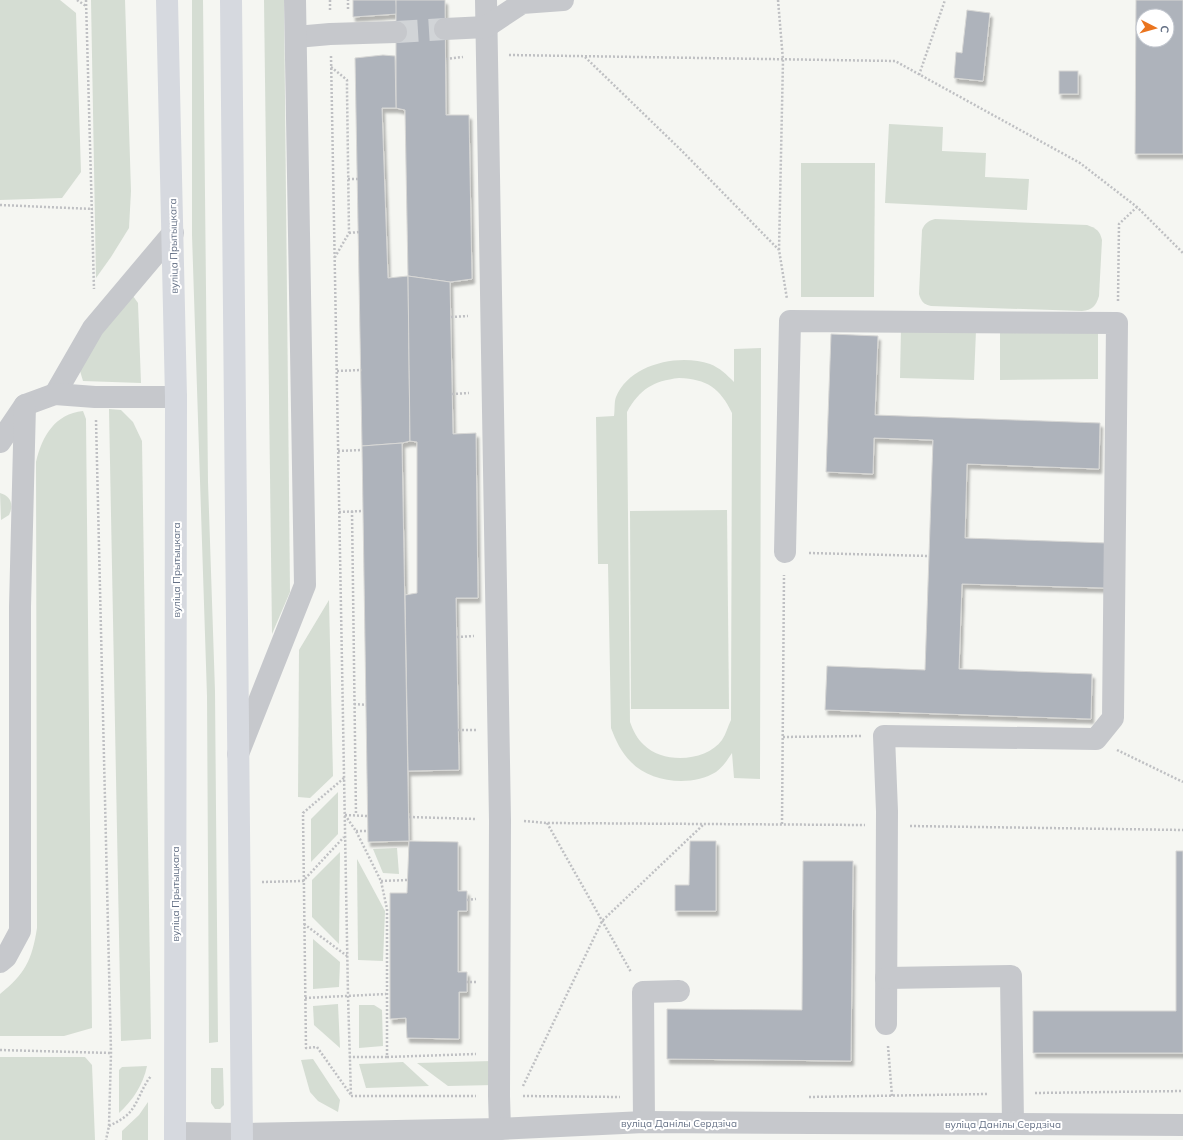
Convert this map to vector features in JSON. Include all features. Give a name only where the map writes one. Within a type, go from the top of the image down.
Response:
[{"type":"main road","name":"вуліца Прытыцкага","points":[[168,0],[176,397],[175,1137]]},
{"type":"main road","points":[[231,0],[242,1137]]},
{"type":"street","points":[[238,755],[305,585],[295,0]]},
{"type":"street","points":[[486,0],[500,820],[509,1096],[500,1129]]},
{"type":"street","points":[[445,29],[486,27],[522,3],[563,0]]},
{"type":"street","points":[[296,37],[330,34],[396,32]]},
{"type":"street","points":[[55,394],[93,328],[173,233]]},
{"type":"street","points":[[785,552],[790,321],[1117,323],[1113,718],[1096,739],[884,736],[887,811],[886,1024]]},
{"type":"street","points":[[0,442],[25,405],[55,394],[95,397],[176,397]]},
{"type":"street","points":[[0,962],[6,957],[20,931],[20,607],[25,405]]},
{"type":"street","points":[[886,978],[1010,976],[1013,1124]]},
{"type":"street","points":[[644,1122],[643,992],[679,991]]},
{"type":"street","name":"вуліца Данілы Сердзіча","points":[[175,1137],[313,1136],[644,1122],[1183,1125]]},
{"type":"path","points":[[77,0],[86,6]]},
{"type":"path","points":[[86,0],[93,209],[94,292]]},
{"type":"path","points":[[330,0],[344,815],[351,1096]]},
{"type":"path","points":[[778,0],[783,60],[779,250],[790,321]]},
{"type":"path","points":[[919,75],[945,0]]},
{"type":"path","points":[[487,55],[895,61],[1080,163],[1137,207],[1183,253]]},
{"type":"path","points":[[585,56],[682,151],[779,250]]},
{"type":"path","points":[[331,67],[347,80],[349,233],[334,258]]},
{"type":"path","points":[[348,179],[358,180]]},
{"type":"path","points":[[0,206],[93,209]]},
{"type":"path","points":[[1117,323],[1120,224],[1137,207]]},
{"type":"path","points":[[349,233],[359,232]]},
{"type":"path","points":[[337,371],[362,370]]},
{"type":"path","points":[[95,397],[111,1053],[109,1126],[106,1140]]},
{"type":"path","points":[[338,451],[362,450]]},
{"type":"path","points":[[339,512],[363,511]]},
{"type":"path","points":[[352,512],[356,815]]},
{"type":"path","points":[[782,824],[785,552],[929,556]]},
{"type":"path","points":[[354,704],[367,705]]},
{"type":"path","points":[[458,730],[479,730]]},
{"type":"path","points":[[783,737],[884,736]]},
{"type":"path","points":[[1096,739],[1183,782]]},
{"type":"path","points":[[344,778],[302,813],[306,1048],[317,1047],[351,1096]]},
{"type":"path","points":[[344,815],[367,816]]},
{"type":"path","points":[[344,815],[356,831],[381,881],[387,909],[387,1057]]},
{"type":"path","points":[[409,817],[547,823],[886,825],[1183,830]]},
{"type":"path","points":[[547,823],[643,992]]},
{"type":"path","points":[[509,1096],[602,921],[704,824]]},
{"type":"path","points":[[356,831],[367,831]]},
{"type":"path","points":[[240,882],[303,881],[345,836]]},
{"type":"path","points":[[381,881],[407,880]]},
{"type":"path","points":[[467,900],[481,899]]},
{"type":"path","points":[[304,924],[347,956]]},
{"type":"path","points":[[305,998],[386,994]]},
{"type":"path","points":[[886,1024],[892,1096]]},
{"type":"path","points":[[0,1050],[111,1053]]},
{"type":"path","points":[[109,1126],[119,1121],[131,1111],[145,1083],[175,1050]]},
{"type":"path","points":[[349,1057],[481,1053]]},
{"type":"path","points":[[807,1097],[1183,1091]]},
{"type":"path","points":[[351,1096],[644,1097]]},
{"type":"shaded area","points":[[0,0],[60,0],[76,13],[81,172],[62,198],[0,200]]},
{"type":"shaded area","points":[[91,0],[125,0],[131,191],[129,228],[96,278]]},
{"type":"shaded area","points":[[192,0],[203,0],[208,482],[215,691],[218,1042],[209,1043],[207,696],[192,235]]},
{"type":"shaded area","points":[[264,0],[284,0],[290,592],[272,634]]},
{"type":"shaded area","points":[[889,124],[943,127],[942,151],[986,153],[985,177],[1029,179],[1027,210],[885,203]]},
{"type":"shaded area","points":[[801,163],[875,163],[874,297],[801,297]]},
{"type":"shaded area","points":[[935,219],[1087,225],[1093,227],[1099,232],[1102,240],[1099,296],[1093,307],[1082,311],[931,306],[926,304],[919,294],[922,230],[927,223]]},
{"type":"shaded area","points":[[133,296],[138,303],[141,383],[83,381],[78,364],[124,298]]},
{"type":"shaded area","points":[[901,328],[976,330],[974,380],[900,378]]},
{"type":"shaded area","points":[[1098,330],[1098,379],[1000,380],[1000,331]]},
{"type":"shaded area","points":[[761,348],[760,779],[734,778],[732,753],[719,770],[706,777],[684,781],[672,780],[649,775],[639,769],[624,754],[611,728],[608,564],[598,564],[596,417],[614,416],[615,399],[622,386],[632,376],[643,369],[656,364],[684,360],[698,361],[717,367],[734,382],[734,349]],"holes":[[[670,379],[697,380],[712,386],[723,397],[732,413],[731,720],[722,740],[706,753],[684,758],[673,758],[652,751],[644,745],[637,737],[630,722],[627,412],[637,397],[655,384]]]},
{"type":"shaded area","points":[[109,409],[121,410],[133,422],[142,441],[151,1039],[121,1041]]},
{"type":"shaded area","points":[[83,411],[86,419],[92,1028],[64,1036],[0,1036],[0,994],[16,980],[26,966],[33,949],[37,928],[36,462],[42,443],[51,428],[65,417],[73,413]]},
{"type":"shaded area","points":[[0,493],[7,496],[11,504],[9,515],[1,520]]},
{"type":"shaded area","points":[[727,510],[729,709],[631,709],[630,511]]},
{"type":"shaded area","points":[[329,600],[333,776],[310,798],[298,797],[299,650]]},
{"type":"shaded area","points":[[338,792],[338,834],[311,862],[311,819]]},
{"type":"shaded area","points":[[397,848],[399,874],[383,873],[373,849]]},
{"type":"shaded area","points":[[340,852],[339,944],[312,917],[312,880]]},
{"type":"shaded area","points":[[357,859],[385,911],[383,961],[358,960]]},
{"type":"shaded area","points":[[313,939],[340,962],[339,987],[313,989]]},
{"type":"shaded area","points":[[338,1004],[340,1048],[314,1025],[313,1006]]},
{"type":"shaded area","points":[[359,1005],[374,1005],[382,1010],[383,1046],[359,1048]]},
{"type":"shaded area","points":[[0,1057],[85,1057],[92,1065],[95,1140],[0,1140]]},
{"type":"shaded area","points":[[313,1059],[340,1100],[338,1112],[318,1101],[310,1092],[301,1060]]},
{"type":"shaded area","points":[[492,1061],[494,1085],[448,1086],[417,1063]]},
{"type":"shaded area","points":[[403,1062],[429,1086],[366,1088],[359,1064]]},
{"type":"shaded area","points":[[147,1066],[143,1080],[137,1092],[119,1113],[119,1070],[122,1067]]},
{"type":"shaded area","points":[[211,1068],[223,1068],[224,1105],[220,1109],[215,1109],[211,1103]]},
{"type":"shaded area","points":[[148,1102],[148,1140],[122,1140],[122,1131],[139,1115]]},
{"type":"building","points":[[353,0],[396,0],[397,14],[353,17]]},
{"type":"building","points":[[396,0],[445,0],[446,115],[469,115],[472,279],[450,282],[408,276],[405,110],[396,108]]},
{"type":"building","points":[[1136,0],[1183,0],[1183,154],[1135,154],[1136,48],[1175,48],[1175,8],[1136,8]]},
{"type":"building","points":[[967,10],[990,13],[983,81],[954,78],[956,52],[962,53]]},
{"type":"building","points":[[383,55],[395,56],[396,108],[382,108],[388,278],[408,276],[410,441],[362,446],[355,58]]},
{"type":"building","points":[[1059,71],[1078,71],[1078,94],[1059,94]]},
{"type":"building","points":[[408,276],[450,282],[453,434],[476,433],[478,598],[456,598],[459,770],[408,771],[405,595],[417,593],[417,442],[410,441]]},
{"type":"building","points":[[831,334],[878,336],[875,415],[1100,423],[1099,469],[967,464],[965,538],[1107,543],[1105,588],[962,584],[959,669],[1092,674],[1091,719],[825,710],[827,666],[925,670],[933,440],[874,438],[873,474],[826,472]]},
{"type":"building","points":[[402,443],[409,841],[368,842],[362,446]]},
{"type":"building","points":[[409,841],[458,842],[458,891],[467,891],[467,911],[458,911],[458,972],[467,972],[467,992],[459,992],[459,1039],[407,1038],[406,1018],[390,1019],[390,893],[407,893]]},
{"type":"building","points":[[690,841],[716,841],[716,911],[675,911],[675,885],[689,885]]},
{"type":"building","points":[[1176,851],[1183,851],[1183,1053],[1033,1053],[1033,1011],[1176,1011]]},
{"type":"building","points":[[803,861],[853,861],[851,1061],[667,1059],[667,1009],[802,1010]]},
{"type":"tunnel","points":[[396,32],[445,29]]}]
